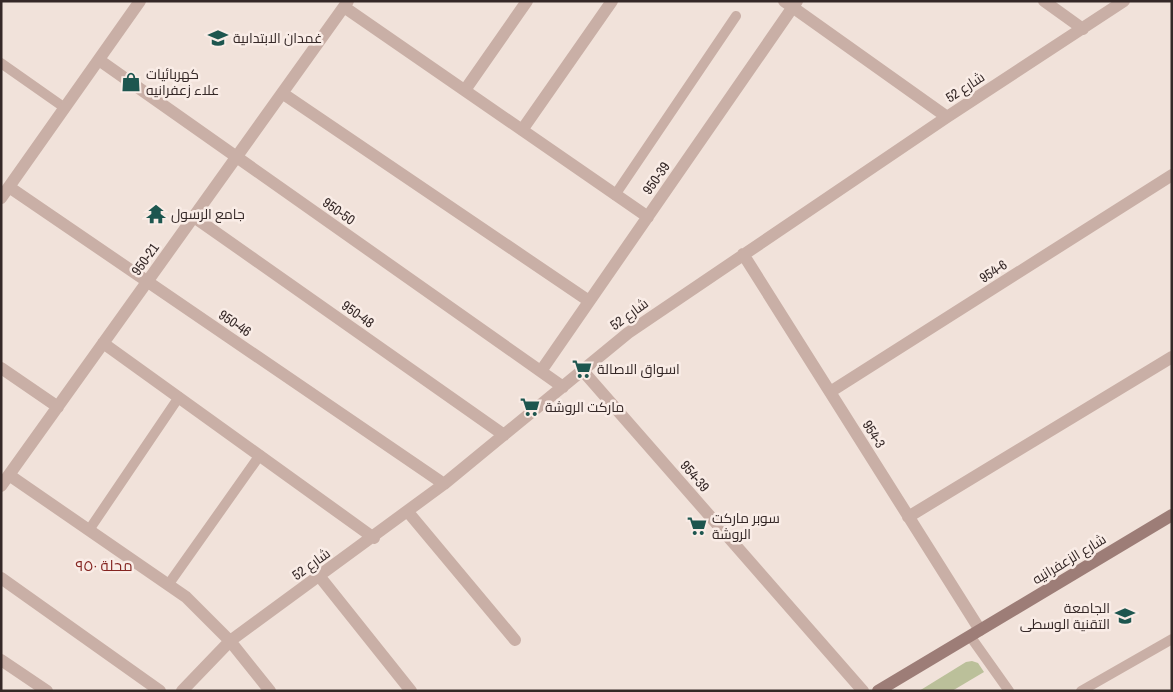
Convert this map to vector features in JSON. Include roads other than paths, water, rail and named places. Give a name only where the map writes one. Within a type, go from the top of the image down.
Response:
[{"type":"street","points":[[5,193],[140,1]]},
{"type":"street","points":[[465,90],[527,1]]},
{"type":"street","points":[[522,130],[612,1]]},
{"type":"street","points":[[1044,1],[1083,29]]},
{"type":"street","name":"شارع 52","points":[[182,691],[230,641],[408,512],[583,371],[628,332],[947,117],[1124,1]]},
{"type":"street","points":[[791,3],[947,117]]},
{"type":"street","name":"950-39","points":[[541,372],[648,217],[791,3]]},
{"type":"street","points":[[346,4],[465,90],[648,217]]},
{"type":"street","name":"950-21","points":[[5,480],[346,4]]},
{"type":"street","name":"950-50","points":[[99,60],[563,387]]},
{"type":"street","points":[[282,93],[589,302]]},
{"type":"street","name":"954-6","points":[[830,392],[1172,174]]},
{"type":"street","name":"950-46","points":[[5,193],[147,282],[444,484]]},
{"type":"street","name":"950-48","points":[[194,217],[504,435]]},
{"type":"street","name":"954-3","points":[[743,254],[908,517],[975,633]]},
{"type":"street","points":[[103,343],[374,538]]},
{"type":"street","points":[[908,517],[1172,357]]},
{"type":"street","points":[[1,368],[58,407]]},
{"type":"street","name":"954-39","points":[[583,371],[864,691]]},
{"type":"street","points":[[5,480],[89,530],[168,585],[204,613],[230,641],[270,691]]},
{"type":"street","points":[[408,512],[515,640]]},
{"type":"street","name":"شارع الزعفرانيه","points":[[878,691],[1172,515]]},
{"type":"street","points":[[320,577],[411,691]]},
{"type":"street","points":[[1,578],[160,691]]},
{"type":"street","points":[[1,660],[47,691]]},
{"type":"lane","points":[[615,195],[736,16]]},
{"type":"lane","points":[[1,63],[65,108]]},
{"type":"lane","points":[[89,530],[179,397]]},
{"type":"lane","points":[[168,585],[260,456]]},
{"type":"lane","points":[[975,633],[1009,691]]},
{"type":"lane","points":[[1081,691],[1172,639]]},
{"type":"place","name":"غمدان الابتداىية","points":[[218,38]]},
{"type":"place","name":"كهربائيات علاء زعفرانيه","points":[[131,82]]},
{"type":"place","name":"جامع الرسول","points":[[156,214]]},
{"type":"place","name":"اسواق الاصالة","points":[[582,369]]},
{"type":"place","name":"ماركت الروشة","points":[[530,407]]},
{"type":"place","name":"سوبر ماركت الروشة","points":[[697,526]]},
{"type":"place","name":"الجامعة التقنية الوسطى","points":[[1125,616]]},
{"type":"district","name":"محلة ٩٥٠","points":[[104,565]]}]
